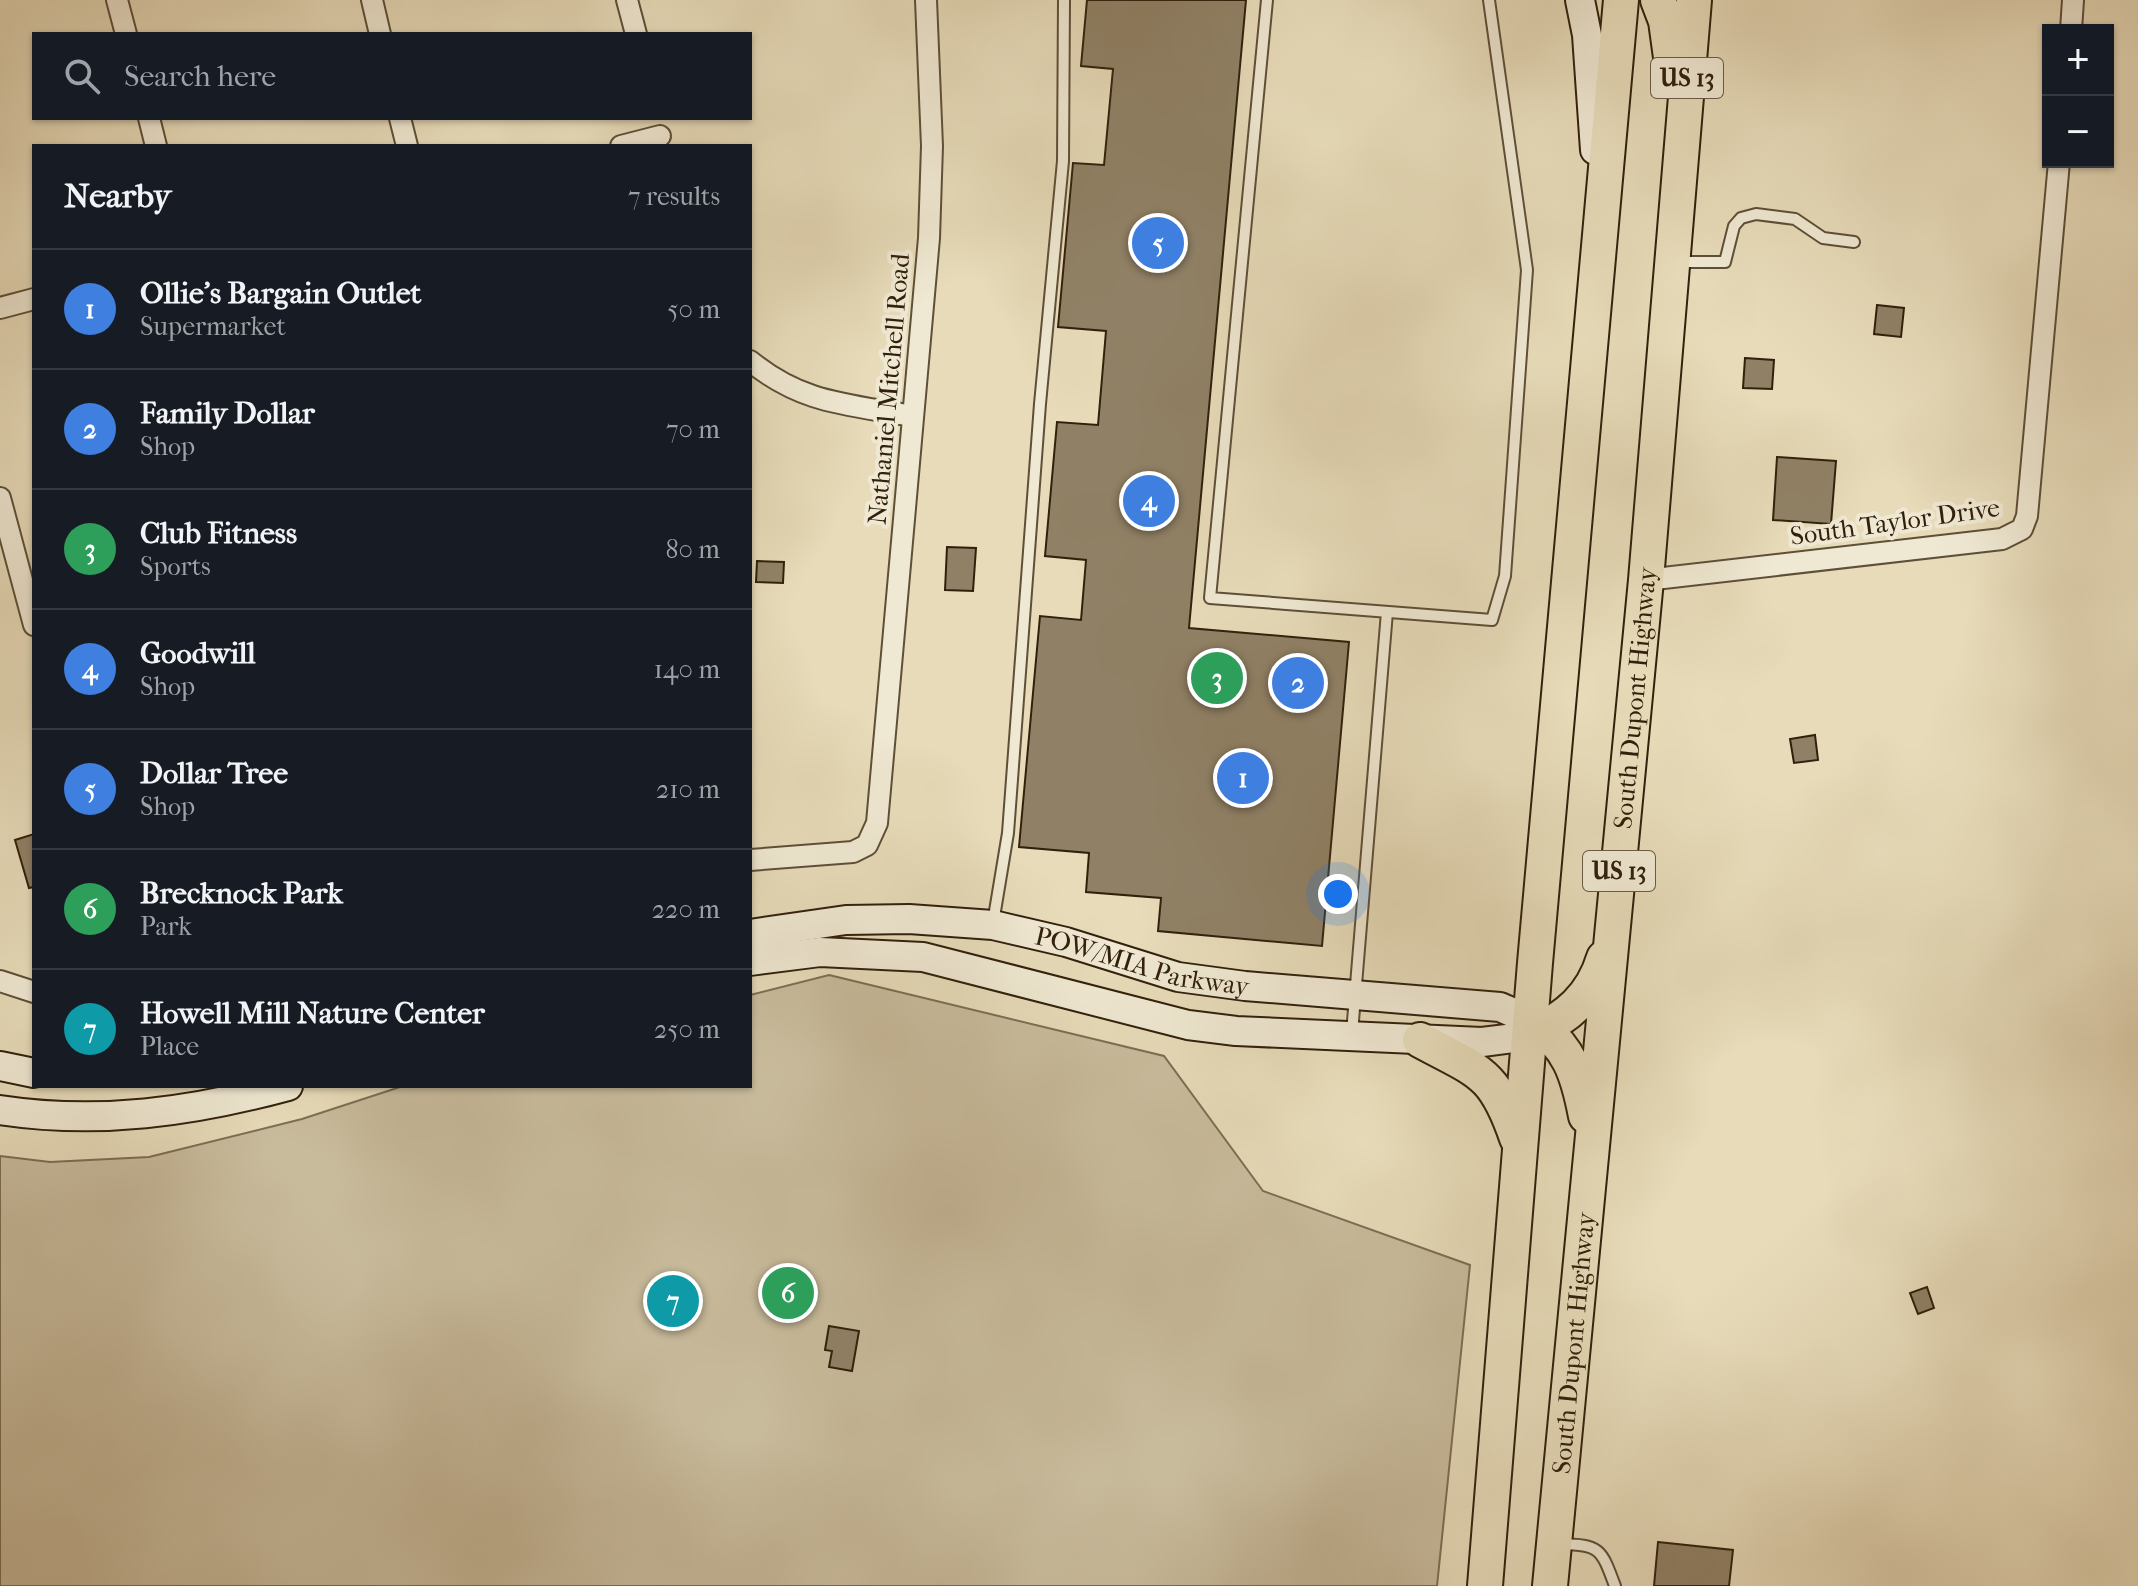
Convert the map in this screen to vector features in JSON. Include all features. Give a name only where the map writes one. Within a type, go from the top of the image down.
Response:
[{"type":"highway","name":"US 13","points":[[1485,1586],[1521,1150],[1536,1029],[1597,255],[1621,0]]},
{"type":"highway","points":[[1658,0],[1671,47],[1680,156]]},
{"type":"highway","name":"South Dupont Highway","points":[[1550,1586],[1646,580],[1694,0]]},
{"type":"highway","points":[[1592,1147],[1578,1075],[1570,1056],[1536,1029],[1596,985],[1613,928]]},
{"type":"highway","points":[[1420,1040],[1484,1075],[1500,1093],[1521,1150]]},
{"type":"main road","points":[[1580,0],[1593,100],[1597,255]]},
{"type":"main road","name":"POW/MIA Parkway","points":[[752,934],[846,920],[909,919],[993,925],[1066,942],[1178,977],[1245,986],[1500,1007],[1536,1029]]},
{"type":"main road","points":[[984,971],[993,925]]},
{"type":"main road","name":"POW/MIA Parkway","points":[[752,961],[820,952],[887,953],[984,971],[1188,1025],[1236,1031],[1482,1042],[1536,1029]]},
{"type":"main road","points":[[0,1066],[32,1073]]},
{"type":"main road","points":[[0,1110],[54,1116],[140,1116],[220,1103],[280,1088]]},
{"type":"street","points":[[117,0],[125,32]]},
{"type":"street","points":[[372,0],[380,32]]},
{"type":"street","points":[[627,0],[635,32]]},
{"type":"street","name":"Nathaniel Mitchell Road","points":[[752,860],[853,852],[867,845],[877,823],[883,783],[929,238],[932,146],[926,0]]},
{"type":"street","points":[[2071,24],[2073,0]]},
{"type":"street","points":[[150,120],[156,144]]},
{"type":"street","points":[[400,120],[406,144]]},
{"type":"street","points":[[627,144],[659,133]]},
{"type":"street","name":"South Taylor Drive","points":[[1646,580],[2002,539],[2022,529],[2027,516],[2058,168]]},
{"type":"street","points":[[0,308],[32,300]]},
{"type":"street","points":[[752,363],[774,381],[802,396],[912,416]]},
{"type":"street","points":[[0,498],[32,618]]},
{"type":"street","points":[[0,981],[32,991]]},
{"type":"lane","points":[[993,925],[1008,833],[1040,404],[1063,161],[1064,0]]},
{"type":"lane","points":[[1267,0],[1210,598],[1492,620],[1505,576],[1527,270],[1489,0]]},
{"type":"lane","points":[[1672,262],[1725,262],[1734,226],[1741,218],[1756,214],[1795,219],[1823,238],[1854,242]]},
{"type":"lane","points":[[1352,1034],[1387,612]]},
{"type":"lane","points":[[1554,1544],[1591,1545],[1603,1553],[1615,1586]]},
{"type":"shaded area","points":[[829,975],[1164,1056],[1263,1191],[1470,1265],[1437,1586],[0,1586],[0,1156],[50,1162],[149,1157],[302,1119],[397,1088],[752,1088],[752,994]]},
{"type":"building","points":[[1087,0],[1246,0],[1189,628],[1349,642],[1322,946],[1158,931],[1161,898],[1086,892],[1089,853],[1019,847],[1040,616],[1081,620],[1086,560],[1045,556],[1057,422],[1098,425],[1106,331],[1058,327],[1073,163],[1104,165],[1113,69],[1081,66]]},
{"type":"building","points":[[1877,305],[1904,308],[1901,337],[1874,334]]},
{"type":"building","points":[[1745,358],[1774,360],[1772,389],[1743,388]]},
{"type":"building","points":[[1777,457],[1836,461],[1831,524],[1773,520]]},
{"type":"building","points":[[947,547],[976,548],[973,591],[945,590]]},
{"type":"building","points":[[757,561],[784,562],[783,583],[756,582]]},
{"type":"building","points":[[1815,735],[1818,760],[1794,763],[1790,739]]},
{"type":"building","points":[[32,835],[32,887],[29,888],[15,840]]},
{"type":"building","points":[[684,1287],[691,1306],[662,1316],[655,1297]]},
{"type":"building","points":[[1927,1287],[1934,1308],[1918,1314],[1910,1293]]},
{"type":"building","points":[[829,1326],[859,1331],[852,1371],[829,1367],[832,1351],[825,1350]]},
{"type":"building","points":[[1658,1542],[1733,1550],[1729,1586],[1654,1586]]},
{"type":"place","name":"Dollar Tree","points":[[1158,243]]},
{"type":"place","name":"Goodwill","points":[[1149,501]]},
{"type":"place","name":"Club Fitness","points":[[1217,678]]},
{"type":"place","name":"Family Dollar","points":[[1298,683]]},
{"type":"place","name":"Ollie’s Bargain Outlet","points":[[1243,778]]},
{"type":"place","name":"Brecknock Park","points":[[788,1293]]},
{"type":"place","name":"Howell Mill Nature Center","points":[[673,1301]]}]
